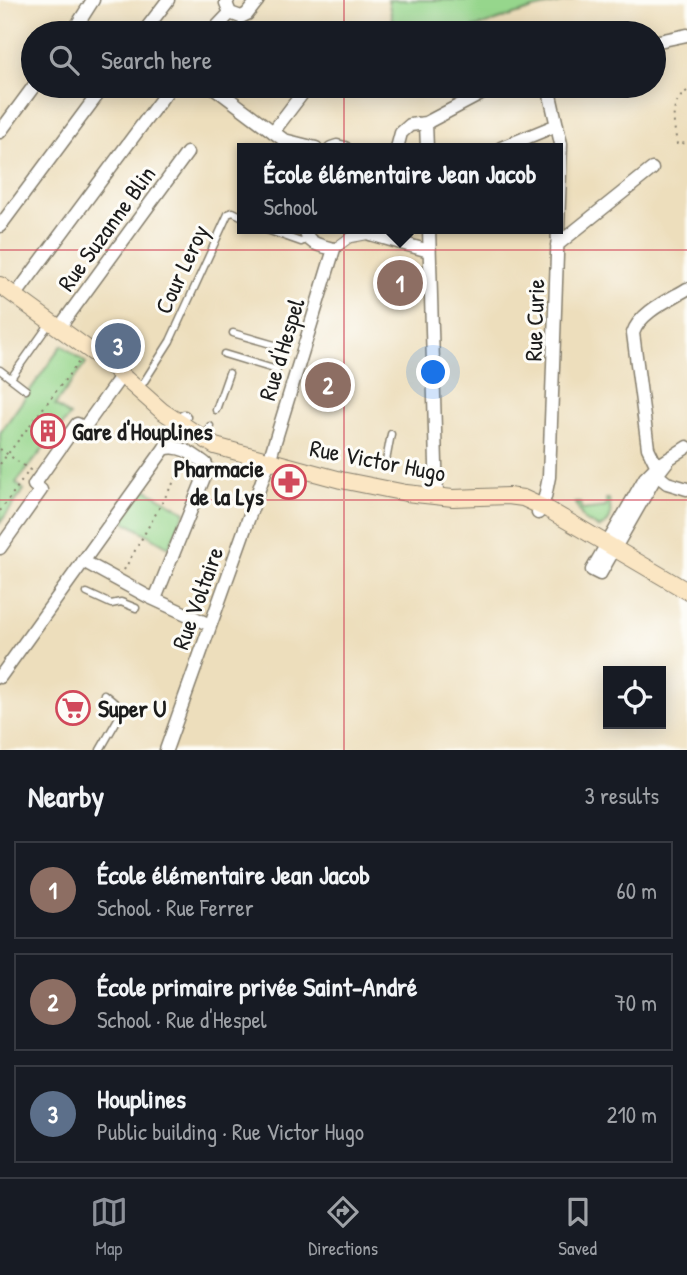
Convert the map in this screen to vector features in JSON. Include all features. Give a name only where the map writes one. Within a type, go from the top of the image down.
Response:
[{"type":"main road","name":"Rue Victor Hugo","points":[[4,289],[88,349],[139,390],[164,402],[182,420],[262,459],[341,480],[383,482],[437,497],[493,498],[515,502],[540,510],[687,590]]},
{"type":"main road","name":"Rue Victor Hugo","points":[[609,549],[687,598]]},
{"type":"street","points":[[80,21],[93,0]]},
{"type":"street","points":[[152,21],[168,0]]},
{"type":"street","points":[[217,21],[226,4],[236,16],[244,16],[258,0]]},
{"type":"street","points":[[666,39],[687,35]]},
{"type":"street","points":[[0,132],[25,98]]},
{"type":"street","points":[[0,226],[95,98]]},
{"type":"street","points":[[4,289],[162,98]]},
{"type":"street","points":[[228,98],[286,141],[295,143]]},
{"type":"street","points":[[273,132],[299,98]]},
{"type":"street","points":[[398,143],[401,133],[410,125],[426,123],[473,98]]},
{"type":"street","name":"Rue Curie","points":[[551,98],[561,143]]},
{"type":"street","points":[[426,123],[427,143]]},
{"type":"street","points":[[513,143],[557,125]]},
{"type":"street","name":"Rue Suzanne Blin","points":[[55,325],[187,153]]},
{"type":"street","points":[[557,246],[652,169]]},
{"type":"street","points":[[307,234],[334,249],[345,240],[362,234]]},
{"type":"street","points":[[380,234],[429,251]]},
{"type":"street","points":[[429,234],[437,497]]},
{"type":"street","name":"Rue Curie","points":[[540,510],[549,477],[557,234]]},
{"type":"street","name":"Rue d'Hespel","points":[[262,459],[334,249]]},
{"type":"street","points":[[687,289],[643,317],[633,333],[648,448],[656,471],[667,483],[687,489]]},
{"type":"street","points":[[0,548],[41,490],[34,485],[77,424],[84,428],[122,375]]},
{"type":"street","points":[[0,677],[182,420]]},
{"type":"street","points":[[155,598],[206,474],[206,464],[190,454],[176,447],[164,449]]},
{"type":"street","points":[[609,549],[656,471],[669,458],[687,447]]},
{"type":"street","name":"Rue Voltaire","points":[[166,750],[210,625],[262,459]]},
{"type":"street","points":[[83,561],[118,581],[210,625]]},
{"type":"lane","name":"Cour Leroy","points":[[139,390],[170,341],[228,214],[237,214]]},
{"type":"lane","points":[[278,234],[301,242],[307,234]]},
{"type":"lane","points":[[10,378],[55,325]]},
{"type":"lane","points":[[233,333],[278,346]]},
{"type":"lane","points":[[224,354],[277,370]]},
{"type":"lane","points":[[0,370],[26,390]]},
{"type":"lane","points":[[216,410],[229,373]]},
{"type":"lane","points":[[386,461],[391,434]]},
{"type":"lane","points":[[87,593],[111,604],[121,602],[136,608]]},
{"type":"lane","points":[[100,750],[119,717],[121,708],[104,694]]},
{"type":"path","points":[[687,91],[679,97],[673,111],[677,144],[687,143]]},
{"type":"path","points":[[0,464],[88,349]]},
{"type":"path","points":[[0,449],[30,470],[0,512]]},
{"type":"path","points":[[118,581],[190,454]]},
{"type":"green space","points":[[388,0],[573,0],[495,21],[392,21]]},
{"type":"green space","points":[[62,345],[86,363],[55,405],[70,416],[16,483],[24,490],[0,523],[0,433]]},
{"type":"green space","points":[[142,487],[185,512],[169,547],[122,520]]},
{"type":"green space","points":[[606,499],[609,499],[610,516],[607,523],[599,528],[584,520],[575,503],[580,503],[582,510],[606,507]]},
{"type":"place","name":"École élémentaire Jean Jacob","points":[[400,283]]},
{"type":"place","name":"Houplines","points":[[118,346]]},
{"type":"place","name":"École primaire privée Saint-André","points":[[328,385]]},
{"type":"place","name":"Gare d'Houplines","points":[[48,431]]},
{"type":"place","name":"Pharmacie de la Lys","points":[[289,482]]},
{"type":"place","name":"Super U","points":[[73,708]]}]
